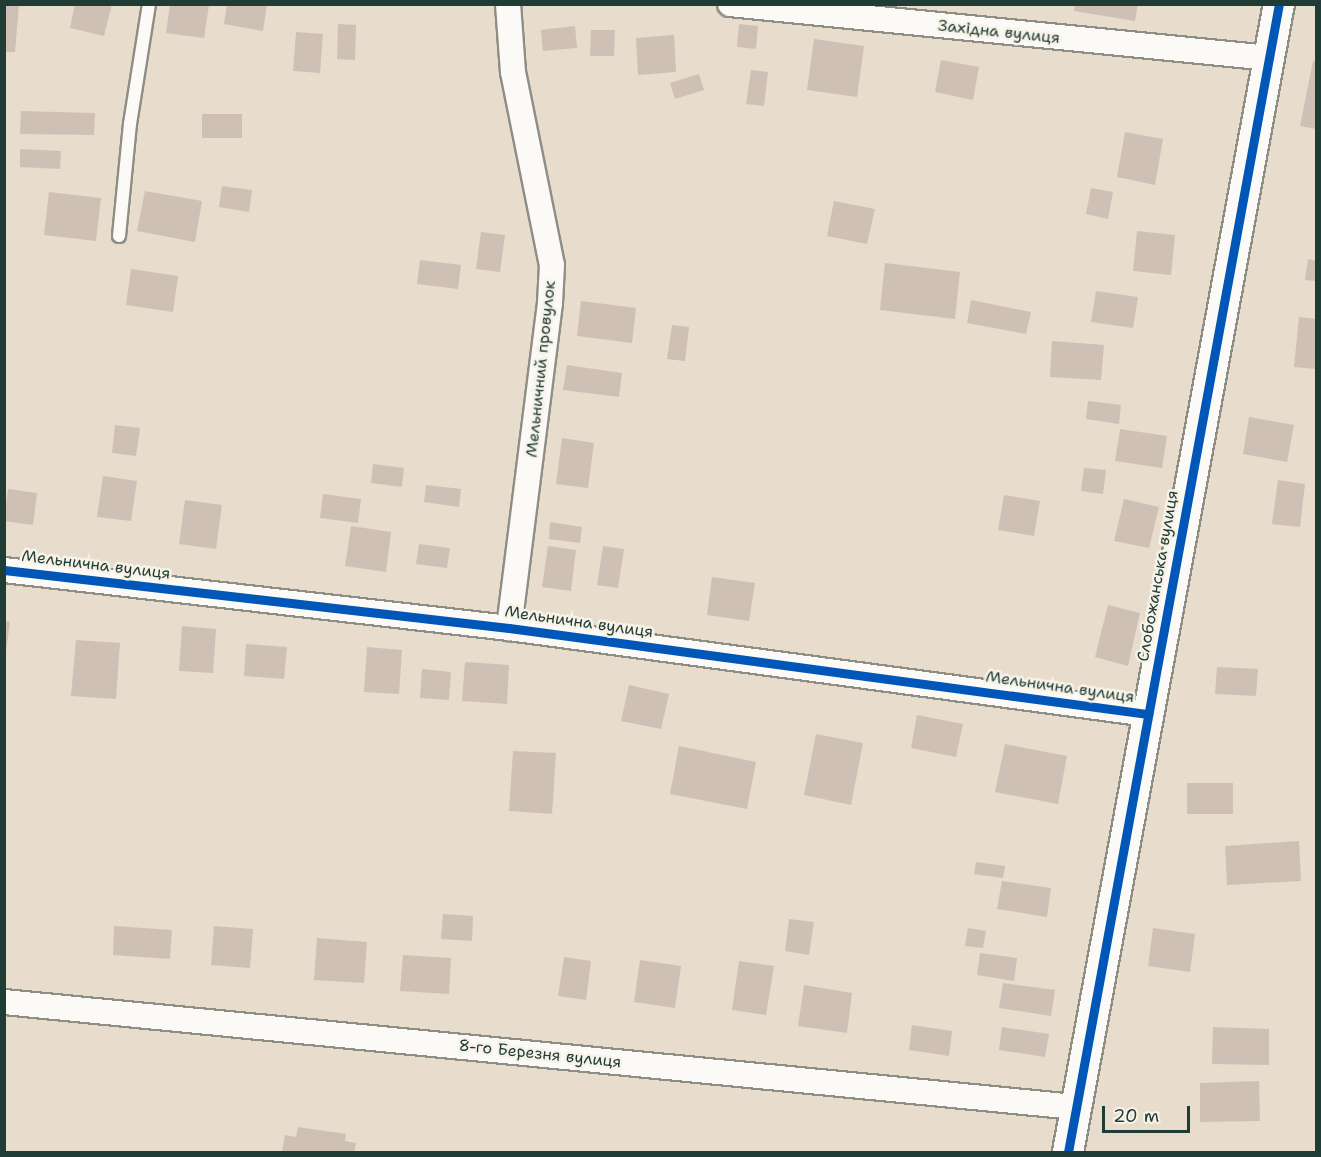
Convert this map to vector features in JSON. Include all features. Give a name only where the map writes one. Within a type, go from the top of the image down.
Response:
[{"type":"street","name":"Мельничний провулок","points":[[508,4],[515,84],[552,265],[549,315],[509,628]]},
{"type":"street","name":"Західна вулиця","points":[[730,4],[847,10],[1269,58]]},
{"type":"street","name":"Слобожанська вулиця","points":[[1068,1152],[1279,4]]},
{"type":"street","name":"Мельнична вулиця","points":[[4,570],[509,628],[1148,714]]},
{"type":"street","name":"8-го Березня вулиця","points":[[4,1002],[1076,1107]]},
{"type":"lane","points":[[119,236],[130,124],[149,4]]},
{"type":"building","points":[[4,4],[19,4],[15,52],[4,52]]},
{"type":"building","points":[[75,4],[112,4],[104,36],[70,28]]},
{"type":"building","points":[[227,4],[267,4],[263,31],[224,24]]},
{"type":"building","points":[[1075,4],[1138,4],[1135,21],[1074,11]]},
{"type":"building","points":[[170,5],[209,5],[204,38],[166,33]]},
{"type":"building","points":[[338,24],[356,25],[355,60],[337,59]]},
{"type":"building","points":[[739,24],[758,26],[756,49],[737,47]]},
{"type":"building","points":[[575,26],[577,48],[543,51],[541,30]]},
{"type":"building","points":[[591,30],[615,30],[614,56],[590,56]]},
{"type":"building","points":[[296,32],[323,34],[320,73],[293,71]]},
{"type":"building","points":[[674,35],[676,72],[638,75],[636,38]]},
{"type":"building","points":[[814,39],[864,46],[857,97],[807,90]]},
{"type":"building","points":[[941,60],[979,67],[973,100],[935,92]]},
{"type":"building","points":[[1313,61],[1316,62],[1316,129],[1300,126]]},
{"type":"building","points":[[751,70],[768,72],[764,106],[746,104]]},
{"type":"building","points":[[699,74],[704,90],[675,99],[670,83]]},
{"type":"building","points":[[21,111],[95,113],[94,135],[20,134]]},
{"type":"building","points":[[202,114],[242,114],[242,138],[202,138]]},
{"type":"building","points":[[1125,132],[1163,139],[1155,185],[1117,177]]},
{"type":"building","points":[[20,149],[61,151],[60,169],[20,167]]},
{"type":"building","points":[[222,186],[252,190],[249,212],[219,207]]},
{"type":"building","points":[[1091,188],[1113,192],[1108,219],[1086,214]]},
{"type":"building","points":[[145,191],[202,201],[195,242],[137,231]]},
{"type":"building","points":[[49,192],[101,198],[96,241],[44,235]]},
{"type":"building","points":[[834,201],[875,209],[867,244],[827,236]]},
{"type":"building","points":[[1137,231],[1175,235],[1171,275],[1133,271]]},
{"type":"building","points":[[481,232],[505,235],[500,272],[476,269]]},
{"type":"building","points":[[1308,259],[1316,261],[1316,281],[1305,280]]},
{"type":"building","points":[[420,260],[461,265],[458,289],[417,284]]},
{"type":"building","points":[[885,263],[960,272],[955,319],[880,310]]},
{"type":"building","points":[[131,269],[178,276],[173,312],[126,305]]},
{"type":"building","points":[[1096,291],[1138,297],[1133,328],[1091,322]]},
{"type":"building","points":[[971,300],[1031,312],[1026,334],[967,323]]},
{"type":"building","points":[[581,301],[636,308],[632,343],[577,336]]},
{"type":"building","points":[[1299,317],[1316,319],[1316,369],[1294,367]]},
{"type":"building","points":[[672,325],[689,327],[685,361],[667,359]]},
{"type":"building","points":[[1052,341],[1104,345],[1101,380],[1050,377]]},
{"type":"building","points":[[567,365],[622,373],[619,397],[563,390]]},
{"type":"building","points":[[1088,401],[1121,405],[1119,424],[1086,419]]},
{"type":"building","points":[[1249,417],[1294,425],[1287,462],[1243,454]]},
{"type":"building","points":[[115,425],[140,428],[136,456],[112,453]]},
{"type":"building","points":[[1120,429],[1167,436],[1162,468],[1115,461]]},
{"type":"building","points":[[562,438],[594,443],[588,488],[556,484]]},
{"type":"building","points":[[373,464],[404,468],[402,487],[371,483]]},
{"type":"building","points":[[1084,468],[1106,470],[1103,494],[1081,491]]},
{"type":"building","points":[[103,476],[137,481],[131,521],[97,517]]},
{"type":"building","points":[[1278,480],[1305,484],[1300,527],[1272,524]]},
{"type":"building","points":[[426,485],[461,489],[459,507],[424,502]]},
{"type":"building","points":[[8,489],[37,493],[33,525],[4,521]]},
{"type":"building","points":[[323,494],[361,499],[358,523],[320,518]]},
{"type":"building","points":[[1004,495],[1040,501],[1034,536],[998,530]]},
{"type":"building","points":[[1124,499],[1159,507],[1149,548],[1114,541]]},
{"type":"building","points":[[185,500],[222,505],[216,549],[179,544]]},
{"type":"building","points":[[550,522],[582,527],[580,543],[549,539]]},
{"type":"building","points":[[351,526],[391,532],[386,572],[345,566]]},
{"type":"building","points":[[419,544],[450,548],[447,568],[416,564]]},
{"type":"building","points":[[548,546],[576,550],[571,591],[542,587]]},
{"type":"building","points":[[603,546],[624,549],[618,588],[597,585]]},
{"type":"building","points":[[712,577],[755,583],[749,621],[707,615]]},
{"type":"building","points":[[1108,605],[1140,613],[1128,666],[1095,657]]},
{"type":"building","points":[[4,621],[10,622],[6,651],[4,651]]},
{"type":"building","points":[[182,626],[216,629],[213,673],[179,671]]},
{"type":"building","points":[[76,640],[120,643],[116,699],[71,696]]},
{"type":"building","points":[[246,644],[287,647],[284,679],[244,676]]},
{"type":"building","points":[[367,647],[402,650],[399,694],[364,692]]},
{"type":"building","points":[[465,662],[509,665],[507,704],[462,701]]},
{"type":"building","points":[[1217,667],[1258,669],[1256,696],[1215,694]]},
{"type":"building","points":[[422,669],[451,672],[449,700],[420,698]]},
{"type":"building","points":[[629,685],[669,694],[661,729],[621,721]]},
{"type":"building","points":[[917,715],[963,724],[956,757],[911,748]]},
{"type":"building","points":[[816,734],[863,743],[851,805],[804,795]]},
{"type":"building","points":[[1005,744],[1067,756],[1058,804],[995,792]]},
{"type":"building","points":[[679,746],[756,762],[747,809],[670,794]]},
{"type":"building","points":[[513,751],[556,753],[552,814],[509,811]]},
{"type":"building","points":[[1187,783],[1233,783],[1233,814],[1187,814]]},
{"type":"building","points":[[1299,841],[1301,881],[1227,885],[1225,846]]},
{"type":"building","points":[[976,862],[1005,866],[1003,878],[974,874]]},
{"type":"building","points":[[1002,881],[1051,888],[1047,917],[997,909]]},
{"type":"building","points":[[443,914],[473,916],[472,941],[441,939]]},
{"type":"building","points":[[789,919],[814,922],[809,955],[785,951]]},
{"type":"building","points":[[114,926],[172,930],[170,959],[113,955]]},
{"type":"building","points":[[214,926],[253,929],[250,968],[211,965]]},
{"type":"building","points":[[968,928],[986,931],[983,948],[965,946]]},
{"type":"building","points":[[1153,928],[1195,934],[1190,972],[1148,966]]},
{"type":"building","points":[[317,938],[367,942],[364,983],[314,980]]},
{"type":"building","points":[[980,953],[1017,958],[1014,981],[977,975]]},
{"type":"building","points":[[403,955],[451,958],[449,994],[400,991]]},
{"type":"building","points":[[564,957],[591,961],[586,1000],[558,996]]},
{"type":"building","points":[[640,960],[681,966],[675,1008],[634,1002]]},
{"type":"building","points":[[739,961],[774,966],[766,1015],[732,1010]]},
{"type":"building","points":[[1003,983],[1055,990],[1051,1016],[999,1008]]},
{"type":"building","points":[[804,985],[852,993],[847,1033],[798,1026]]},
{"type":"building","points":[[912,1025],[952,1031],[949,1056],[909,1050]]},
{"type":"building","points":[[1002,1027],[1049,1034],[1045,1057],[999,1050]]},
{"type":"building","points":[[1213,1027],[1269,1029],[1269,1065],[1212,1064]]},
{"type":"building","points":[[1259,1081],[1260,1121],[1200,1122],[1200,1083]]},
{"type":"building","points":[[298,1127],[346,1134],[345,1141],[356,1143],[354,1152],[282,1152],[285,1135],[296,1137]]},
{"type":"cycle path","points":[[1068,1152],[1279,4]]},
{"type":"cycle path","points":[[4,570],[509,628],[1148,714]]}]
